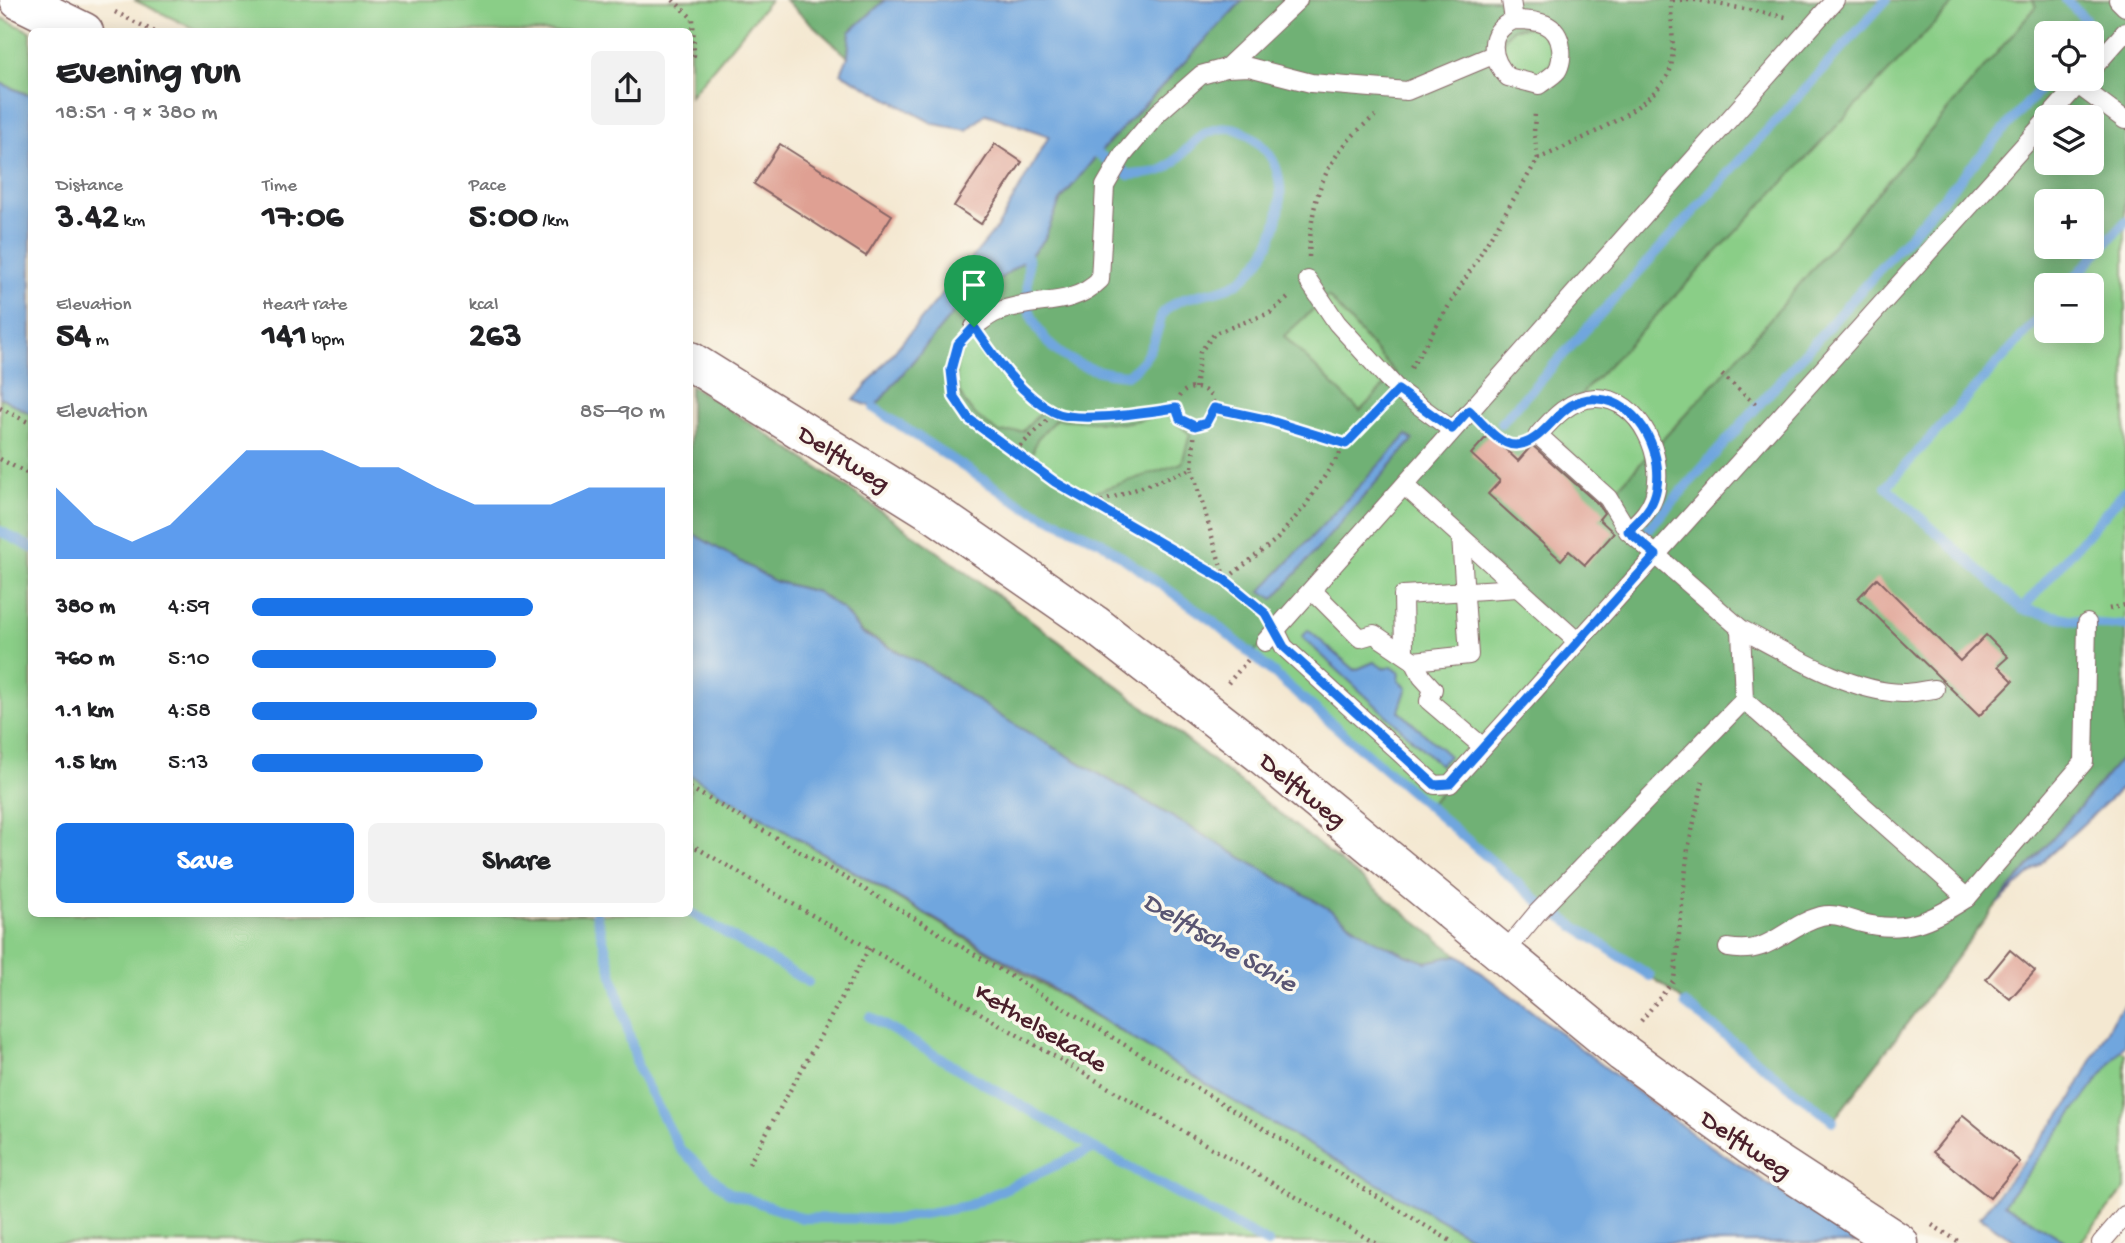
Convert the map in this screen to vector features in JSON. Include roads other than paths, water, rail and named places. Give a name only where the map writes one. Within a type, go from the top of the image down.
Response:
[{"type":"street","points":[[19,0],[98,21]]},
{"type":"street","name":"Delftweg","points":[[693,363],[920,504],[1094,624],[1261,754],[1619,1050],[1749,1145],[1899,1243]]},
{"type":"lane","points":[[1226,68],[1298,0]]},
{"type":"lane","points":[[1511,0],[1514,20]]},
{"type":"lane","points":[[1835,0],[1452,429],[1406,487],[1271,636],[1435,785],[1450,784],[2034,133]]},
{"type":"lane","points":[[2118,0],[2125,7]]},
{"type":"lane","points":[[1514,20],[1534,20],[1550,25],[1560,36],[1562,55],[1557,71],[1539,85],[1508,77],[1493,55],[1494,40],[1504,24],[1514,20]]},
{"type":"lane","points":[[2104,55],[2125,32]]},
{"type":"lane","points":[[974,327],[996,312],[1073,298],[1089,291],[1100,280],[1105,186],[1123,155],[1159,112],[1201,75],[1226,68],[1249,67],[1311,83],[1407,91],[1493,55]]},
{"type":"lane","points":[[2059,105],[2072,91]]},
{"type":"lane","points":[[2091,91],[2125,120]]},
{"type":"lane","points":[[1308,280],[1337,323],[1398,390],[1452,429]]},
{"type":"lane","points":[[1628,531],[1649,510],[1657,478],[1655,457],[1641,423],[1629,411],[1613,402],[1596,398],[1575,403],[1558,412],[1538,435],[1608,498],[1628,531],[1741,629],[1801,661],[1865,687],[1902,693],[1935,689]]},
{"type":"lane","points":[[1406,487],[1578,642]]},
{"type":"lane","points":[[1313,591],[1360,638],[1374,635],[1409,656],[1469,655],[1461,537]]},
{"type":"lane","points":[[1483,747],[1429,701],[1433,690],[1409,656],[1403,595],[1518,588]]},
{"type":"lane","points":[[1728,948],[1744,951],[1761,949],[1801,924],[1823,915],[1843,916],[1882,927],[1905,928],[1927,922],[1967,898],[2084,762],[2087,623]]},
{"type":"lane","points":[[1741,629],[1744,700],[1967,898]]},
{"type":"lane","points":[[1503,954],[1553,896],[1744,700]]},
{"type":"lane","points":[[2101,1243],[2125,1215]]},
{"type":"water","points":[[885,0],[1243,0],[1098,154],[1060,201],[1044,240],[1028,258],[953,313],[874,408],[854,400],[997,228],[1049,136],[986,114],[967,130],[934,124],[841,73],[848,57],[850,32]]},
{"type":"water","points":[[0,83],[28,95],[28,412],[0,397]]},
{"type":"water","points":[[1407,435],[1413,440],[1274,599],[1261,591]]},
{"type":"water","name":"Delftsche Schie","points":[[693,534],[774,581],[817,592],[843,610],[861,633],[926,666],[1000,716],[1329,909],[1372,939],[1426,962],[1458,955],[1694,1135],[1857,1243],[1481,1243],[1240,1105],[1032,976],[693,777]]},
{"type":"water","points":[[1308,630],[1355,670],[1374,662],[1383,668],[1392,667],[1400,673],[1399,681],[1407,687],[1399,711],[1449,756],[1440,765],[1302,637]]},
{"type":"water","points":[[2125,754],[2125,785],[1997,904]]},
{"type":"water","points":[[2125,1003],[2125,1044],[2004,1204],[2068,1243],[2018,1243],[1980,1217],[2068,1105],[2113,1019]]},
{"type":"waterway","points":[[1501,423],[1886,0]]},
{"type":"waterway","points":[[2066,0],[2086,21]]},
{"type":"waterway","points":[[1649,528],[2038,91]]},
{"type":"waterway","points":[[1028,258],[1027,292],[1030,312],[1046,340],[1068,359],[1096,370],[1127,375],[1147,355],[1162,315],[1169,307],[1186,298],[1231,286],[1246,276],[1269,245],[1280,206],[1276,168],[1268,153],[1240,130],[1229,128],[1208,132],[1165,169],[1148,174],[1129,175],[1098,154]]},
{"type":"waterway","points":[[2079,273],[2125,222]]},
{"type":"waterway","points":[[2034,323],[1886,487],[2022,609],[2087,623],[2125,626]]},
{"type":"waterway","points":[[874,408],[1022,505],[1101,542],[1215,623],[1544,906],[1650,976]]},
{"type":"waterway","points":[[2022,609],[2125,491]]},
{"type":"waterway","points":[[0,531],[28,546]]},
{"type":"waterway","points":[[693,914],[808,982]]},
{"type":"waterway","points":[[597,917],[639,1071],[680,1149],[728,1192],[802,1218],[895,1219],[967,1206],[1094,1148]]},
{"type":"waterway","points":[[1685,1004],[1833,1121]]},
{"type":"waterway","points":[[870,1017],[1094,1148],[1268,1243]]}]
